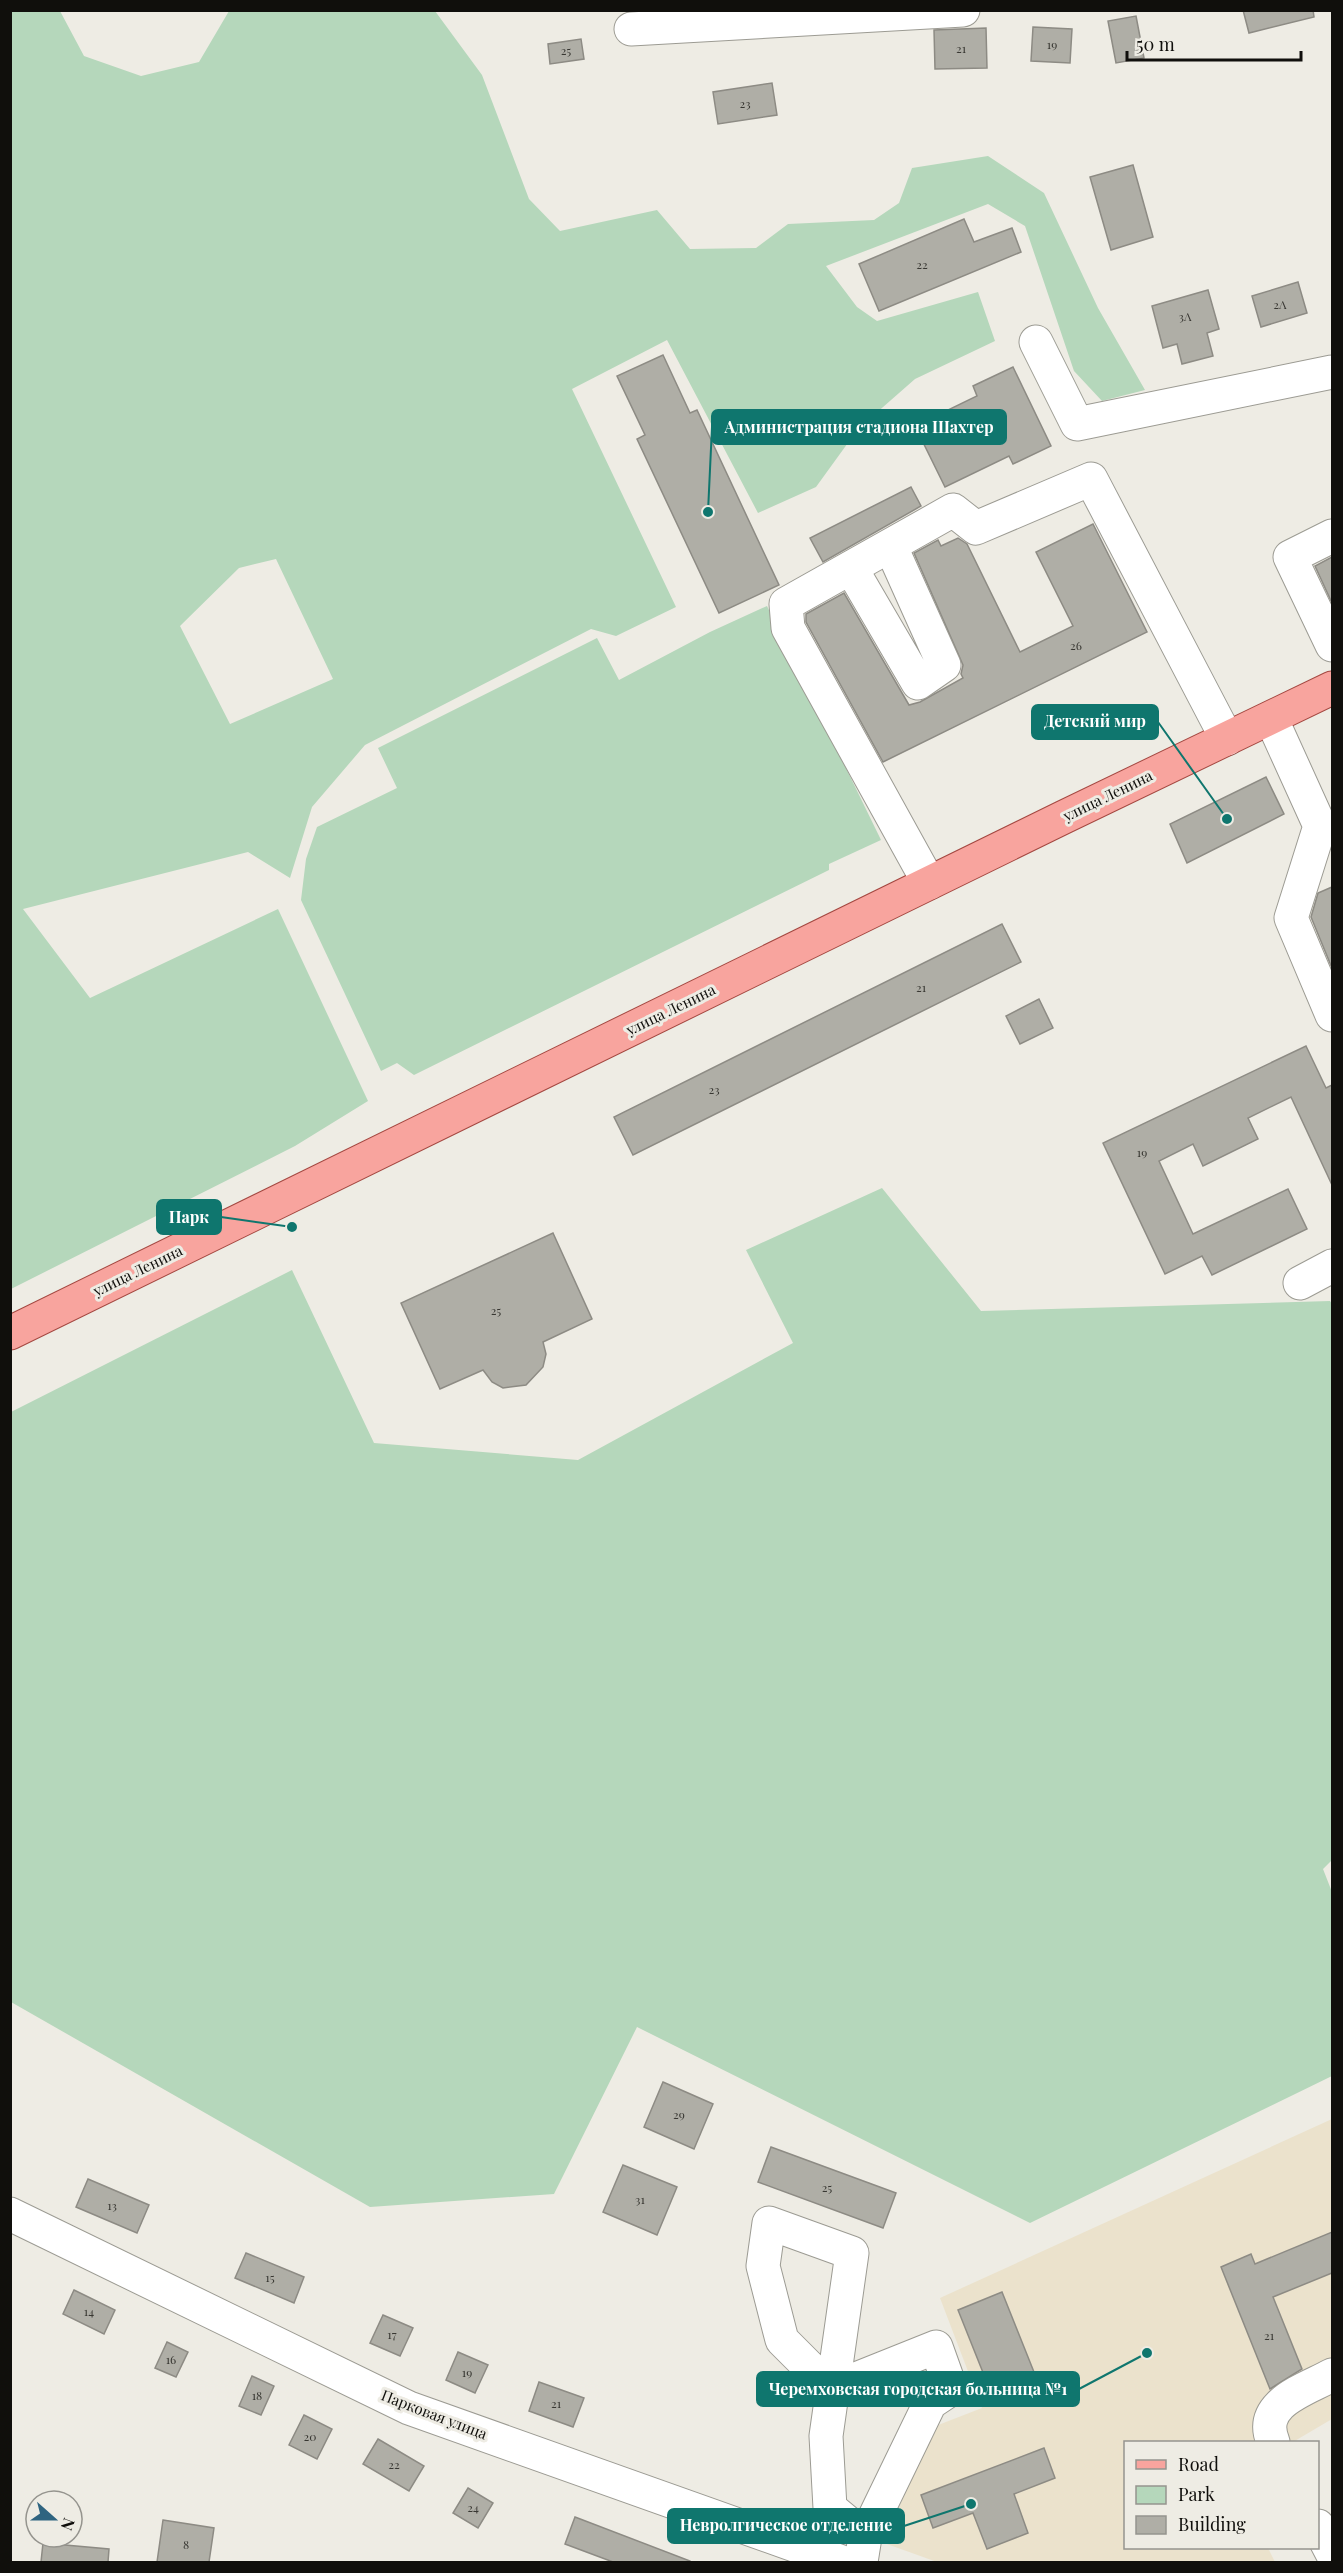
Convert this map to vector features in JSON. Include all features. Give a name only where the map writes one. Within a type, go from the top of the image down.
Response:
[{"type":"main road","name":"улица Ленина","points":[[10,1333],[1332,688]]},
{"type":"street","points":[[631,29],[963,10]]},
{"type":"street","points":[[1036,342],[1077,424],[1332,372]]},
{"type":"street","points":[[929,884],[788,628],[786,604],[830,577],[891,547],[953,510],[976,528],[1091,479],[1227,739]]},
{"type":"street","points":[[1332,536],[1290,557],[1332,645]]},
{"type":"street","points":[[851,568],[918,683],[944,665],[891,547]]},
{"type":"street","points":[[1271,718],[1326,822],[1291,918],[1332,1015]]},
{"type":"street","points":[[1300,1283],[1332,1266]]},
{"type":"street","name":"Парковая улица","points":[[10,2214],[409,2408],[842,2562]]},
{"type":"street","points":[[831,2389],[782,2340],[763,2266],[769,2223],[852,2253],[831,2389],[826,2436],[830,2508],[863,2550],[930,2403],[951,2389],[936,2346],[831,2389]]},
{"type":"street","points":[[1273,2441],[1270,2416],[1278,2404],[1332,2375]]},
{"type":"street","points":[[1319,2530],[1332,2553]]},
{"type":"shaded area","points":[[1332,2119],[1332,2419],[1295,2441],[1124,2441],[1124,2549],[1268,2549],[1275,2562],[937,2562],[884,2543],[933,2427],[982,2408],[940,2298]]},
{"type":"green space","points":[[11,10],[60,11],[84,56],[141,76],[199,62],[229,11],[435,11],[482,75],[529,199],[560,231],[657,210],[690,249],[756,248],[788,224],[874,220],[899,203],[912,168],[988,156],[1044,193],[1098,308],[1145,390],[1102,401],[1074,371],[1025,226],[988,204],[826,266],[857,307],[877,321],[978,292],[995,341],[915,379],[858,429],[816,487],[758,513],[667,340],[572,389],[676,607],[616,636],[591,629],[365,745],[312,807],[290,878],[248,852],[23,909],[90,998],[278,909],[368,1101],[295,1146],[11,1289]],"holes":[[[276,559],[333,679],[230,724],[180,626],[239,568]]]},
{"type":"green space","points":[[767,606],[881,840],[829,864],[829,870],[414,1075],[397,1063],[381,1071],[301,900],[306,859],[317,827],[397,788],[378,748],[597,638],[619,680],[710,632]]},
{"type":"green space","points":[[882,1188],[981,1311],[1330,1301],[1332,1304],[1332,1860],[1323,1869],[1332,1892],[1332,2076],[1030,2223],[637,2027],[554,2194],[370,2207],[11,2002],[11,1412],[292,1270],[374,1443],[578,1460],[793,1343],[746,1250]]},
{"type":"building","points":[[1243,10],[1313,10],[1314,17],[1249,33]]},
{"type":"building","points":[[1136,16],[1144,58],[1116,63],[1108,21]]},
{"type":"building","points":[[1033,27],[1072,29],[1070,63],[1031,61]]},
{"type":"building","points":[[986,28],[987,68],[935,69],[934,30]]},
{"type":"building","points":[[581,39],[584,59],[550,64],[548,44]]},
{"type":"building","points":[[772,83],[777,115],[718,124],[713,92]]},
{"type":"building","points":[[1133,165],[1153,237],[1111,250],[1090,177]]},
{"type":"building","points":[[964,219],[974,242],[1012,228],[1021,252],[879,311],[859,264]]},
{"type":"building","points":[[1298,282],[1307,313],[1261,327],[1252,296]]},
{"type":"building","points":[[1208,290],[1219,329],[1207,333],[1213,356],[1182,364],[1177,344],[1163,348],[1152,306]]},
{"type":"building","points":[[663,355],[690,413],[697,410],[779,585],[719,613],[637,439],[645,435],[617,376]]},
{"type":"building","points":[[1013,367],[1051,446],[1013,464],[1009,456],[945,487],[915,426],[977,396],[973,386]]},
{"type":"building","points":[[911,487],[921,506],[823,562],[810,538]]},
{"type":"building","points":[[1093,524],[1147,632],[883,762],[806,622],[806,614],[844,593],[909,705],[920,702],[963,678],[961,674],[963,665],[914,553],[938,540],[941,546],[958,538],[967,544],[1020,652],[1073,626],[1036,552]]},
{"type":"building","points":[[1332,557],[1332,603],[1315,566]]},
{"type":"building","points":[[1266,777],[1284,814],[1187,863],[1170,824]]},
{"type":"building","points":[[1332,887],[1332,968],[1311,917],[1318,893]]},
{"type":"building","points":[[1002,924],[1021,962],[633,1155],[614,1117]]},
{"type":"building","points":[[1039,999],[1053,1028],[1020,1044],[1006,1016]]},
{"type":"building","points":[[1306,1046],[1326,1088],[1332,1085],[1332,1185],[1291,1097],[1248,1118],[1258,1139],[1203,1166],[1193,1144],[1159,1161],[1193,1234],[1288,1189],[1307,1229],[1212,1275],[1202,1256],[1165,1274],[1103,1143]]},
{"type":"building","points":[[553,1233],[592,1319],[543,1342],[546,1354],[543,1367],[526,1385],[503,1388],[492,1382],[483,1370],[440,1389],[401,1303]]},
{"type":"building","points":[[663,2082],[713,2104],[694,2149],[644,2127]]},
{"type":"building","points":[[771,2147],[896,2193],[883,2228],[758,2182]]},
{"type":"building","points":[[623,2165],[677,2187],[657,2235],[603,2212]]},
{"type":"building","points":[[88,2179],[149,2205],[137,2233],[76,2207]]},
{"type":"building","points":[[1332,2232],[1332,2273],[1273,2297],[1302,2369],[1270,2389],[1221,2267],[1251,2254],[1255,2264]]},
{"type":"building","points":[[246,2253],[304,2277],[294,2303],[235,2278]]},
{"type":"building","points":[[74,2290],[115,2310],[104,2334],[63,2314]]},
{"type":"building","points":[[1002,2292],[1034,2372],[990,2390],[958,2310]]},
{"type":"building","points":[[383,2315],[413,2328],[400,2356],[370,2343]]},
{"type":"building","points":[[167,2342],[188,2352],[176,2377],[155,2368]]},
{"type":"building","points":[[458,2352],[488,2365],[475,2393],[446,2380]]},
{"type":"building","points":[[252,2376],[274,2386],[261,2415],[239,2406]]},
{"type":"building","points":[[539,2382],[584,2398],[573,2427],[529,2411]]},
{"type":"building","points":[[304,2415],[332,2429],[317,2459],[289,2445]]},
{"type":"building","points":[[378,2439],[424,2466],[409,2491],[363,2464]]},
{"type":"building","points":[[1044,2448],[1055,2478],[1014,2494],[1028,2533],[987,2549],[973,2513],[933,2528],[921,2495]]},
{"type":"building","points":[[468,2488],[493,2503],[478,2528],[453,2513]]},
{"type":"building","points":[[575,2517],[690,2562],[613,2562],[565,2544]]},
{"type":"building","points":[[163,2520],[214,2528],[209,2562],[157,2562]]},
{"type":"building","points":[[84,2547],[109,2549],[108,2562],[41,2562],[42,2549],[84,2549]]},
{"type":"place","name":"Администрация стадиона Шахтер","points":[[708,512]]},
{"type":"place","name":"Детский мир","points":[[1227,819]]},
{"type":"place","name":"Парк","points":[[292,1227]]},
{"type":"place","name":"Черемховская городская больница №1","points":[[1147,2353]]},
{"type":"place","name":"Невролгическое отделение","points":[[971,2504]]}]
